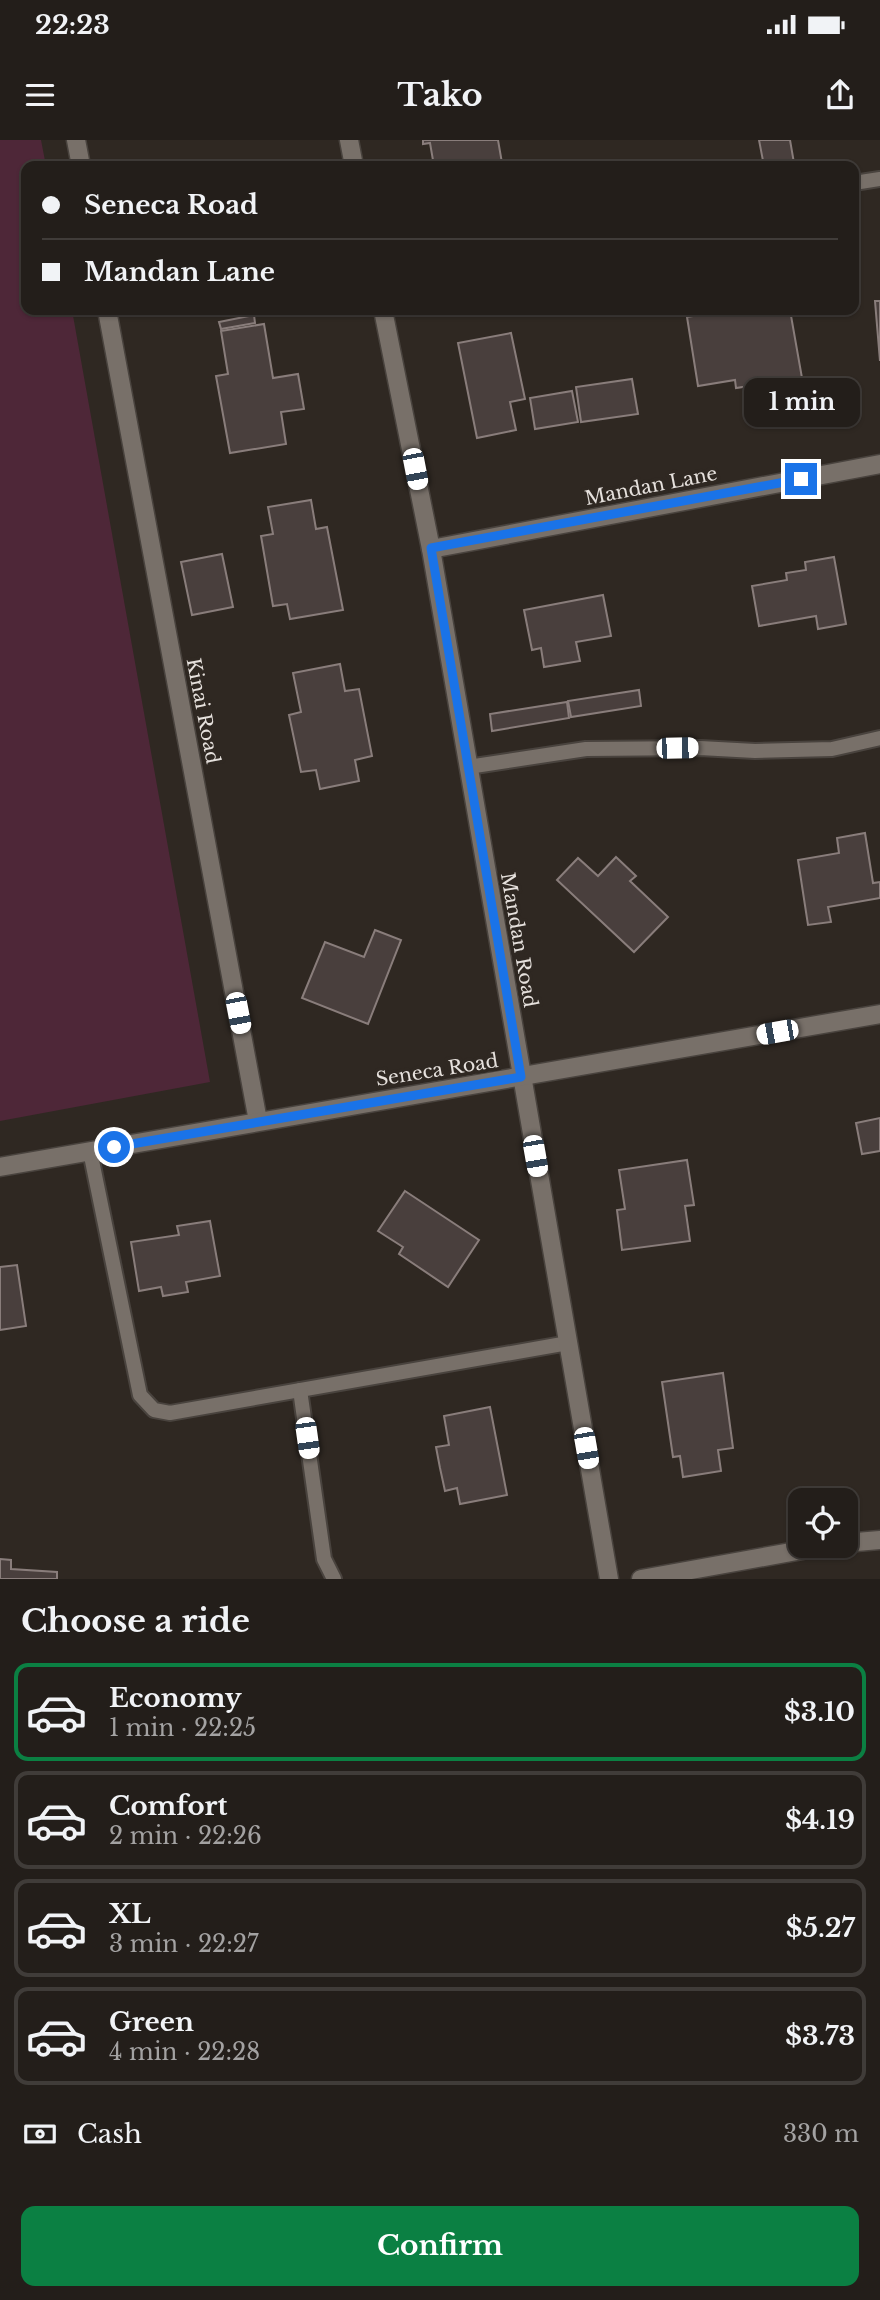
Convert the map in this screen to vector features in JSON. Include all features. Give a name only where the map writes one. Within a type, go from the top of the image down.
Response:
[{"type":"street","points":[[76,140],[80,161]]},
{"type":"street","points":[[349,140],[353,161]]},
{"type":"street","name":"Kinai Road","points":[[108,315],[258,1121]]},
{"type":"street","name":"Mandan Road","points":[[384,315],[431,548],[609,1579]]},
{"type":"street","name":"Mandan Lane","points":[[431,548],[880,464]]},
{"type":"street","name":"Seneca Road","points":[[0,1167],[880,1014]]},
{"type":"street","points":[[858,1542],[880,1540]]},
{"type":"street","points":[[641,1579],[788,1553]]},
{"type":"lane","points":[[859,182],[880,179]]},
{"type":"lane","points":[[468,767],[586,749],[819,749],[880,738]]},
{"type":"lane","points":[[90,1151],[140,1395],[154,1410],[170,1413],[568,1343]]},
{"type":"lane","points":[[300,1390],[324,1559],[334,1579]]},
{"type":"shaded area","points":[[0,140],[41,140],[45,161],[21,161],[21,315],[73,315],[210,1082],[0,1121]]},
{"type":"building","points":[[423,140],[498,140],[502,161],[433,161],[430,143],[423,144]]},
{"type":"building","points":[[759,140],[790,140],[794,161],[763,161]]},
{"type":"building","points":[[875,301],[880,301],[880,361]]},
{"type":"building","points":[[254,315],[255,323],[221,329],[219,322]]},
{"type":"building","points":[[791,315],[802,378],[736,388],[735,380],[698,386],[687,317]]},
{"type":"building","points":[[264,324],[273,378],[298,374],[304,409],[281,412],[286,444],[230,453],[216,376],[228,374],[221,331]]},
{"type":"building","points":[[511,333],[525,399],[510,402],[516,430],[477,438],[458,343]]},
{"type":"building","points":[[632,379],[638,414],[581,422],[576,387]]},
{"type":"building","points":[[572,391],[578,422],[535,429],[530,398]]},
{"type":"building","points":[[311,500],[316,529],[327,527],[343,610],[290,619],[287,604],[273,606],[261,536],[273,534],[268,507]]},
{"type":"building","points":[[222,554],[233,607],[192,615],[181,562]]},
{"type":"building","points":[[834,557],[846,624],[818,629],[816,616],[759,626],[752,586],[787,580],[786,573],[806,570],[805,562]]},
{"type":"building","points":[[603,595],[611,636],[576,642],[580,661],[544,667],[541,648],[532,650],[524,610]]},
{"type":"building","points":[[340,664],[345,691],[359,689],[372,756],[355,760],[359,781],[320,789],[316,770],[301,772],[289,715],[301,712],[293,673]]},
{"type":"building","points":[[639,690],[641,706],[571,717],[568,701]]},
{"type":"building","points":[[567,702],[569,718],[492,731],[490,714]]},
{"type":"building","points":[[865,833],[873,883],[880,882],[880,898],[828,907],[831,922],[808,925],[798,860],[839,853],[837,838]]},
{"type":"building","points":[[616,857],[636,876],[630,881],[668,917],[634,952],[557,880],[578,858],[598,876]]},
{"type":"building","points":[[375,930],[401,940],[368,1024],[302,998],[325,942],[364,957]]},
{"type":"building","points":[[880,1118],[880,1151],[862,1154],[856,1123]]},
{"type":"building","points":[[687,1160],[694,1205],[685,1206],[690,1241],[622,1250],[617,1210],[625,1209],[619,1170]]},
{"type":"building","points":[[405,1191],[479,1240],[448,1287],[399,1254],[403,1247],[378,1231]]},
{"type":"building","points":[[210,1221],[220,1276],[186,1282],[188,1292],[163,1296],[161,1287],[139,1291],[131,1242],[179,1235],[177,1226]]},
{"type":"building","points":[[17,1265],[26,1326],[0,1330],[0,1267]]},
{"type":"building","points":[[723,1373],[733,1448],[718,1450],[721,1471],[683,1477],[680,1456],[673,1457],[662,1382]]},
{"type":"building","points":[[490,1407],[507,1495],[460,1504],[457,1488],[445,1491],[436,1447],[449,1445],[444,1416]]},
{"type":"building","points":[[0,1559],[11,1560],[11,1569],[57,1572],[57,1579],[0,1579]]},
{"type":"route","points":[[114,1147],[521,1077],[431,548],[801,479]]}]
